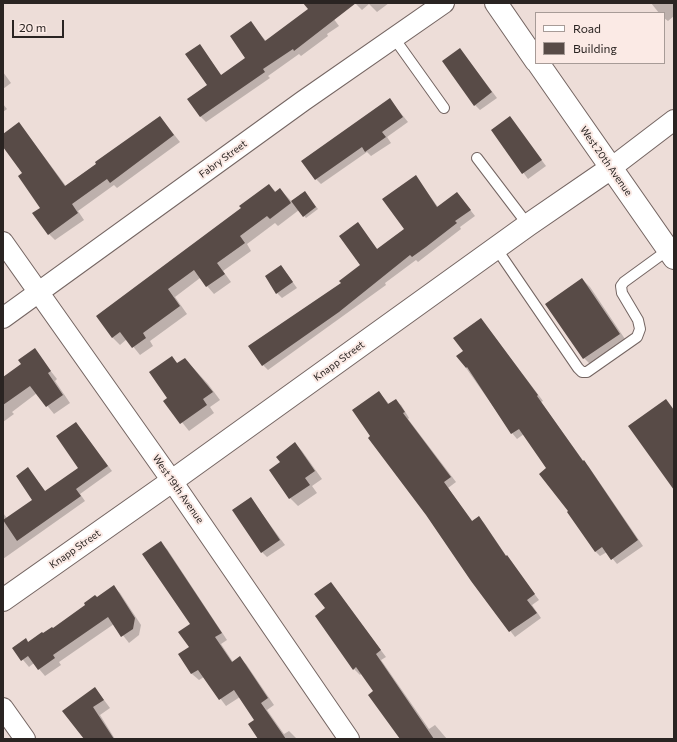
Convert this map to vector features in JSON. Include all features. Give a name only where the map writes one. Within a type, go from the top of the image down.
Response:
[{"type":"street","name":"Fabry Street","points":[[3,318],[303,101],[444,3]]},
{"type":"street","name":"West 20th Avenue","points":[[496,3],[535,59]]},
{"type":"street","name":"West 20th Avenue","points":[[538,64],[671,254]]},
{"type":"street","name":"Knapp Street","points":[[3,600],[172,481],[528,225],[611,168],[674,120]]},
{"type":"street","name":"West 19th Avenue","points":[[3,242],[172,481],[349,739]]},
{"type":"street","points":[[3,708],[25,739]]},
{"type":"lane","points":[[394,38],[444,108]]},
{"type":"lane","points":[[478,158],[528,225]]},
{"type":"lane","points":[[496,248],[524,292],[582,372],[588,372],[637,337],[640,329],[638,320],[622,293],[621,286],[624,282],[671,254]]},
{"type":"building","points":[[303,3],[356,3],[294,51],[293,49],[263,69],[265,72],[200,117],[187,99],[207,85],[185,54],[200,44],[221,75],[245,58],[230,36],[251,21],[265,41],[308,9]]},
{"type":"building","points":[[460,48],[492,92],[474,106],[442,61]]},
{"type":"building","points":[[390,98],[403,117],[382,132],[386,137],[365,152],[362,147],[315,180],[301,161]]},
{"type":"building","points":[[160,116],[174,135],[110,183],[107,179],[72,204],[78,213],[48,235],[32,213],[40,208],[18,176],[22,173],[3,147],[3,134],[19,122],[65,186],[96,164],[95,162]]},
{"type":"building","points":[[510,116],[542,160],[522,174],[491,130]]},
{"type":"building","points":[[416,175],[437,207],[457,192],[471,210],[455,221],[457,223],[426,247],[412,257],[410,255],[339,312],[262,366],[248,346],[341,283],[339,281],[360,265],[339,236],[358,222],[377,249],[404,229],[382,199]]},
{"type":"building","points":[[269,184],[275,192],[280,188],[291,203],[270,219],[267,216],[240,236],[245,243],[217,263],[225,274],[206,287],[194,270],[168,289],[180,306],[143,333],[146,338],[132,348],[120,332],[112,338],[96,316],[241,208],[239,206]]},
{"type":"building","points":[[305,191],[316,207],[303,217],[291,201]]},
{"type":"building","points":[[281,265],[293,282],[276,294],[265,276]]},
{"type":"building","points":[[582,278],[620,334],[583,359],[545,304]]},
{"type":"building","points":[[481,318],[538,395],[537,396],[583,461],[584,460],[638,540],[611,560],[602,547],[595,552],[567,512],[568,511],[539,474],[546,468],[519,429],[511,434],[467,367],[466,368],[456,356],[463,351],[453,338]]},
{"type":"building","points":[[35,348],[51,371],[48,373],[63,395],[46,407],[30,386],[3,405],[3,377],[21,364],[18,360]]},
{"type":"building","points":[[172,356],[177,363],[185,358],[213,392],[203,399],[207,405],[180,424],[163,401],[167,398],[149,372]]},
{"type":"building","points":[[379,391],[388,404],[396,399],[405,412],[403,413],[451,477],[444,482],[472,521],[479,516],[506,556],[507,555],[535,594],[527,600],[537,613],[509,632],[471,581],[426,515],[368,438],[370,436],[352,410]]},
{"type":"building","points":[[666,399],[674,410],[674,490],[628,426]]},
{"type":"building","points":[[76,422],[108,466],[76,489],[81,496],[17,541],[3,520],[32,500],[16,476],[28,467],[45,491],[78,468],[56,436]]},
{"type":"building","points":[[295,442],[315,471],[305,478],[310,485],[289,499],[269,470],[280,462],[276,457]]},
{"type":"building","points":[[251,497],[280,540],[261,553],[232,510]]},
{"type":"building","points":[[161,541],[222,633],[215,637],[232,662],[240,656],[268,698],[261,703],[286,739],[258,739],[248,724],[254,720],[234,690],[219,700],[198,670],[191,674],[178,654],[189,647],[178,632],[190,624],[142,554]]},
{"type":"building","points":[[331,582],[381,650],[376,654],[434,739],[400,739],[368,695],[373,691],[356,667],[353,670],[315,616],[325,608],[314,594]]},
{"type":"building","points":[[114,585],[135,618],[133,629],[121,637],[108,617],[53,655],[55,658],[38,670],[28,656],[21,661],[12,648],[26,638],[28,642],[42,632],[43,633],[52,627],[53,628],[85,605],[84,603],[95,595],[97,597]]},
{"type":"building","points":[[95,687],[104,700],[93,707],[114,739],[84,739],[62,711]]}]
